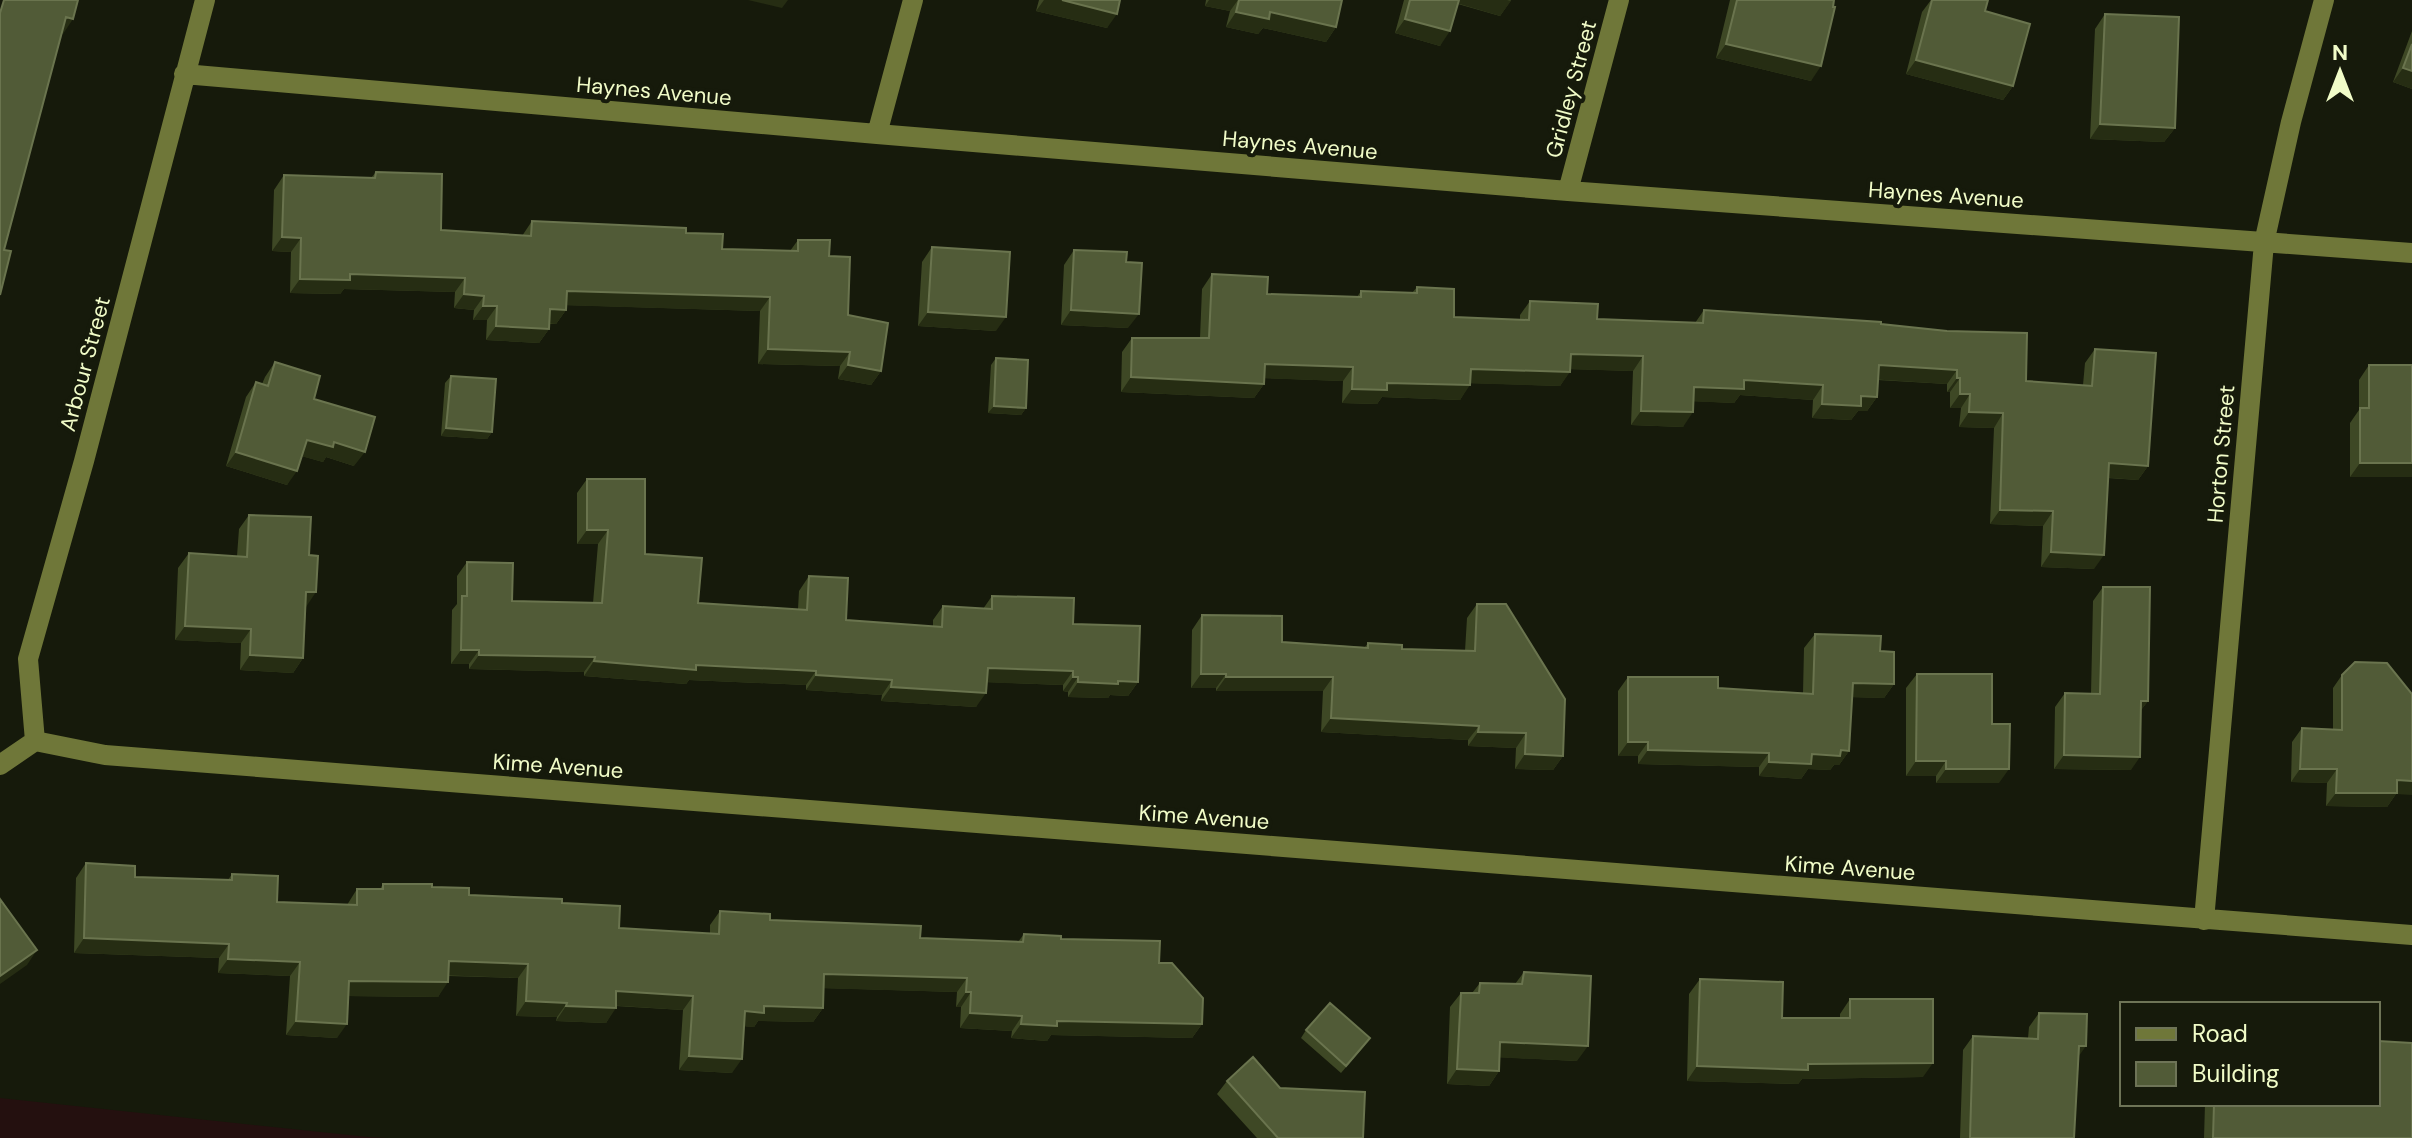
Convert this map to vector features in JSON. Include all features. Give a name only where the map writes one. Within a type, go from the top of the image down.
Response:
[{"type":"street","name":"Arbour Street","points":[[35,741],[28,659],[84,461],[205,0]]},
{"type":"street","points":[[877,134],[913,0]]},
{"type":"street","name":"Gridley Street","points":[[1568,191],[1619,0]]},
{"type":"street","name":"Horton Street","points":[[2204,920],[2264,243],[2291,122],[2324,0]]},
{"type":"street","name":"Haynes Avenue","points":[[184,74],[1568,191],[2412,253]]},
{"type":"street","points":[[0,765],[35,741]]},
{"type":"street","name":"Kime Avenue","points":[[35,741],[105,755],[2412,935]]},
{"type":"shaded area","points":[[0,1098],[368,1137],[388,1138],[0,1138]]},
{"type":"building","points":[[4,0],[78,0],[73,19],[66,17],[4,250],[11,251],[0,295],[0,13]]},
{"type":"building","points":[[1062,0],[1120,0],[1117,14]]},
{"type":"building","points":[[1239,0],[1342,0],[1336,27],[1270,12],[1269,19],[1236,12]]},
{"type":"building","points":[[1410,0],[1459,0],[1450,31],[1405,19]]},
{"type":"building","points":[[1737,0],[1834,0],[1821,66],[1726,44]]},
{"type":"building","points":[[1932,0],[1988,0],[1985,11],[2030,24],[2013,86],[1916,60]]},
{"type":"building","points":[[2105,14],[2179,17],[2175,128],[2100,124]]},
{"type":"building","points":[[2412,44],[2412,71],[2403,68]]},
{"type":"building","points":[[376,172],[442,174],[441,230],[531,236],[532,221],[686,228],[686,233],[723,234],[722,249],[798,251],[798,240],[830,240],[829,256],[850,257],[848,315],[888,323],[881,371],[848,365],[850,352],[768,349],[770,297],[567,291],[566,310],[550,309],[549,329],[496,326],[497,306],[483,306],[484,296],[464,294],[465,278],[350,274],[350,280],[300,279],[301,238],[282,237],[284,175],[375,178]]},
{"type":"building","points":[[932,247],[1010,252],[1006,317],[928,312]]},
{"type":"building","points":[[1074,250],[1127,252],[1126,262],[1142,263],[1139,314],[1071,310]]},
{"type":"building","points":[[1212,274],[1268,277],[1267,294],[1361,297],[1361,291],[1417,293],[1417,287],[1454,289],[1454,317],[1529,320],[1530,301],[1598,304],[1597,319],[1703,323],[1704,310],[1881,322],[1947,331],[2027,333],[2026,381],[2092,386],[2095,349],[2156,353],[2148,466],[2109,463],[2104,555],[2051,552],[2053,511],[2000,510],[2003,413],[1969,412],[1970,394],[1960,394],[1957,370],[1879,365],[1877,397],[1861,396],[1861,406],[1822,404],[1823,385],[1744,380],[1744,389],[1694,387],[1693,412],[1641,411],[1643,356],[1571,354],[1570,372],[1471,369],[1470,385],[1387,383],[1387,390],[1352,389],[1353,367],[1265,364],[1264,384],[1131,377],[1132,338],[1209,338]]},
{"type":"building","points":[[996,358],[1028,360],[1026,408],[994,406]]},
{"type":"building","points":[[275,362],[320,376],[314,399],[375,417],[365,452],[334,442],[333,447],[307,440],[297,471],[236,452],[256,382],[268,386]]},
{"type":"building","points":[[2369,365],[2412,365],[2412,463],[2360,463],[2360,408],[2369,408]]},
{"type":"building","points":[[451,376],[496,379],[492,432],[446,428]]},
{"type":"building","points":[[587,479],[645,479],[645,554],[702,558],[698,603],[807,610],[809,576],[848,578],[846,620],[942,627],[943,606],[992,609],[992,596],[1074,598],[1073,624],[1140,626],[1138,682],[1078,682],[1078,677],[1073,677],[1073,671],[988,668],[986,693],[891,687],[892,680],[816,675],[816,671],[696,665],[696,670],[594,661],[595,657],[479,655],[479,650],[461,650],[462,596],[467,596],[467,562],[513,563],[512,601],[602,603],[608,530],[587,530]]},
{"type":"building","points":[[249,515],[311,517],[309,555],[318,556],[316,592],[306,592],[303,658],[250,655],[251,629],[185,626],[189,553],[247,557]]},
{"type":"building","points":[[2103,587],[2150,587],[2148,701],[2141,701],[2140,757],[2064,755],[2065,693],[2100,694]]},
{"type":"building","points":[[1477,604],[1506,604],[1565,699],[1563,756],[1525,754],[1526,733],[1478,732],[1479,726],[1331,718],[1333,677],[1226,677],[1226,674],[1201,674],[1202,615],[1282,616],[1282,642],[1368,648],[1368,643],[1402,645],[1402,649],[1475,651]]},
{"type":"building","points":[[1815,634],[1881,636],[1880,651],[1894,652],[1894,684],[1853,683],[1849,751],[1841,750],[1840,756],[1812,754],[1811,764],[1769,762],[1769,753],[1648,750],[1648,742],[1628,742],[1628,677],[1718,677],[1718,688],[1813,694]]},
{"type":"building","points":[[2355,662],[2387,663],[2412,694],[2412,781],[2397,780],[2397,793],[2336,793],[2337,769],[2300,769],[2302,728],[2342,730],[2342,675]]},
{"type":"building","points":[[1917,674],[1992,674],[1992,724],[2010,724],[2009,769],[1946,769],[1946,761],[1916,761]]},
{"type":"building","points":[[86,863],[135,866],[135,877],[232,880],[232,874],[278,876],[277,902],[357,905],[357,889],[383,889],[383,884],[432,884],[432,887],[469,888],[469,895],[562,899],[562,903],[620,906],[619,928],[719,934],[720,911],[770,914],[770,920],[921,926],[920,938],[1023,942],[1024,934],[1061,936],[1061,939],[1160,941],[1159,963],[1172,963],[1203,998],[1202,1024],[1057,1021],[1057,1026],[1021,1024],[1022,1016],[970,1013],[971,992],[966,992],[967,978],[824,974],[823,1008],[764,1006],[764,1013],[745,1011],[742,1059],[689,1056],[693,996],[616,991],[616,1008],[526,1001],[528,964],[449,961],[448,982],[349,981],[347,1024],[296,1021],[300,962],[228,959],[229,944],[84,938]]},
{"type":"building","points":[[0,899],[37,950],[0,976]]},
{"type":"building","points":[[1524,972],[1591,976],[1588,1046],[1500,1042],[1499,1071],[1457,1069],[1461,993],[1479,993],[1480,983],[1522,984]]},
{"type":"building","points":[[1700,979],[1783,982],[1782,1018],[1850,1018],[1850,999],[1933,999],[1933,1063],[1808,1064],[1808,1070],[1697,1066]]},
{"type":"building","points":[[1330,1003],[1370,1038],[1346,1066],[1306,1030]]},
{"type":"building","points":[[2039,1013],[2087,1014],[2086,1046],[2079,1046],[2074,1138],[1970,1138],[1973,1036],[2038,1039]]},
{"type":"building","points":[[2380,1041],[2412,1043],[2412,1138],[2213,1138],[2214,1106],[2380,1106]]},
{"type":"building","points":[[1253,1057],[1280,1088],[1365,1092],[1363,1138],[1278,1138],[1227,1081]]}]
